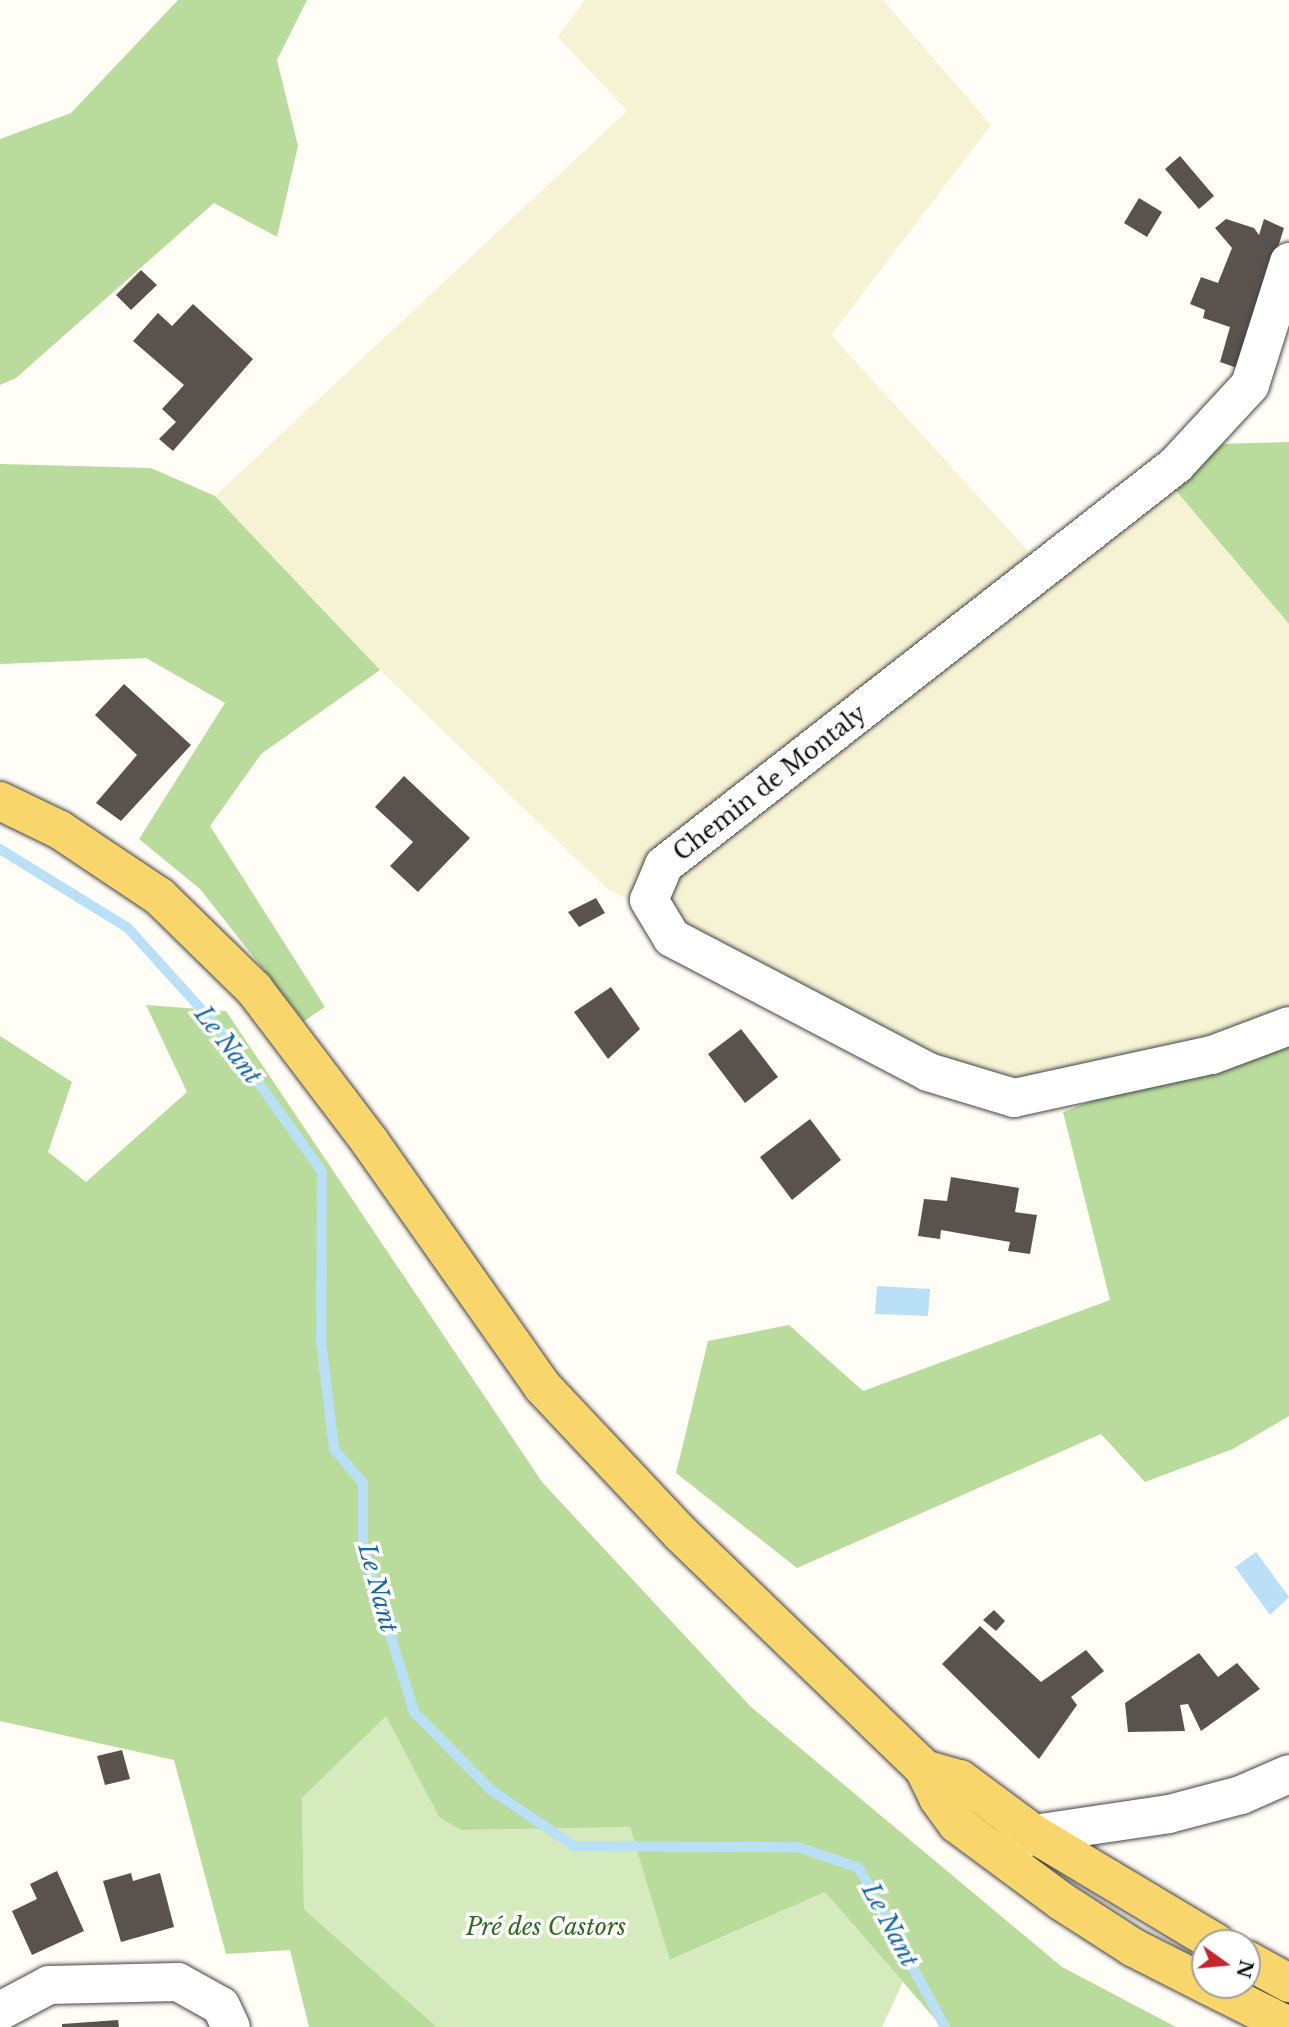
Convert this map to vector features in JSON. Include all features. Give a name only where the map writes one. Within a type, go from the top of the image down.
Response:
[{"type":"main road","points":[[0,801],[60,830],[160,897],[254,989],[370,1142],[542,1386],[680,1533],[924,1769],[937,1798],[957,1824],[992,1853],[1135,1948],[1191,1976]]},
{"type":"main road","points":[[924,1769],[960,1779],[1034,1834],[1193,1929]]},
{"type":"main road","points":[[1261,1968],[1289,1983]]},
{"type":"main road","points":[[1236,1999],[1289,2026]]},
{"type":"street","name":"Chemin de Montaly","points":[[1289,262],[1250,386],[1176,466],[664,865],[649,900],[672,937],[928,1072],[1014,1098],[1212,1055],[1289,1026]]},
{"type":"street","points":[[992,1853],[1034,1834],[1168,1814],[1241,1795],[1289,1774]]},
{"type":"street","points":[[0,2011],[49,1985],[178,1982],[221,2006],[231,2027]]},
{"type":"shaded area","points":[[585,0],[883,0],[991,125],[831,335],[1051,576],[1172,486],[1289,624],[1289,1010],[1180,1051],[1031,1079],[956,1068],[606,888],[380,670],[215,496],[627,111],[558,37]]},
{"type":"green space","points":[[178,0],[307,0],[277,60],[298,146],[277,237],[214,203],[16,378],[0,385],[0,139],[71,113]]},
{"type":"green space","points":[[1289,442],[1289,624],[1172,486],[1217,444]]},
{"type":"green space","points":[[0,464],[151,468],[215,496],[380,670],[261,754],[210,826],[325,1007],[304,1021],[200,889],[139,839],[225,703],[146,658],[0,664]]},
{"type":"green space","points":[[146,1005],[226,1011],[542,1482],[751,1707],[1062,1967],[1176,2027],[942,2027],[825,1892],[670,1960],[630,1827],[461,1830],[439,1817],[386,1716],[302,1798],[304,1909],[437,2027],[309,2027],[290,1950],[226,1954],[174,1760],[0,1721],[0,1036],[72,1082],[48,1152],[86,1182],[187,1092]]},
{"type":"green space","points":[[1289,1026],[1289,1416],[1233,1449],[1145,1482],[1101,1434],[797,1568],[676,1473],[708,1341],[789,1325],[863,1391],[1110,1300],[1063,1112]]},
{"type":"green space","name":"Pré des Castors","points":[[386,1715],[439,1817],[461,1830],[630,1827],[671,1960],[825,1892],[903,1982],[882,2027],[437,2027],[304,1909],[302,1798]]},
{"type":"water","points":[[877,1286],[930,1289],[928,1316],[875,1314]]},
{"type":"water","points":[[1256,1552],[1289,1597],[1270,1615],[1235,1567]]},
{"type":"building","points":[[1180,156],[1214,196],[1199,209],[1165,169]]},
{"type":"building","points":[[1139,198],[1162,212],[1147,237],[1124,223]]},
{"type":"building","points":[[1226,219],[1254,228],[1259,235],[1264,219],[1284,228],[1240,369],[1220,362],[1230,327],[1203,318],[1205,310],[1190,304],[1201,277],[1218,283],[1232,248],[1215,228]]},
{"type":"building","points":[[141,270],[157,285],[131,310],[116,295]]},
{"type":"building","points":[[193,304],[253,359],[173,451],[159,439],[176,422],[162,409],[184,385],[133,341],[158,313],[172,326]]},
{"type":"building","points":[[124,684],[191,745],[121,821],[96,803],[137,755],[95,715]]},
{"type":"building","points":[[404,776],[470,838],[418,892],[390,866],[413,842],[375,807]]},
{"type":"building","points":[[596,898],[605,913],[579,927],[568,912]]},
{"type":"building","points":[[611,987],[640,1029],[608,1059],[574,1012]]},
{"type":"building","points":[[741,1029],[778,1077],[745,1103],[708,1054]]},
{"type":"building","points":[[810,1119],[841,1160],[792,1200],[760,1157]]},
{"type":"building","points":[[951,1177],[1019,1188],[1015,1212],[1037,1215],[1030,1254],[1008,1251],[1010,1242],[941,1230],[940,1239],[918,1236],[924,1199],[947,1201]]},
{"type":"building","points":[[994,1610],[1005,1621],[996,1631],[983,1620]]},
{"type":"building","points":[[980,1626],[1041,1682],[1086,1650],[1104,1671],[1071,1697],[1077,1705],[1039,1759],[942,1664]]},
{"type":"building","points":[[1199,1653],[1218,1677],[1237,1663],[1260,1689],[1201,1731],[1188,1704],[1180,1705],[1185,1731],[1128,1732],[1125,1703]]},
{"type":"building","points":[[122,1750],[130,1779],[105,1785],[97,1756]]},
{"type":"building","points":[[57,1871],[84,1931],[32,1955],[12,1911],[37,1899],[30,1884]]},
{"type":"building","points":[[131,1873],[133,1881],[160,1873],[174,1927],[121,1942],[103,1881]]},
{"type":"building","points":[[118,2020],[119,2027],[62,2027],[62,2024]]},
{"type":"waterway","name":"Le Nant","points":[[0,849],[128,928],[223,1033],[322,1172],[321,1340],[334,1449],[363,1483],[363,1546],[414,1712],[491,1790],[574,1846],[798,1847],[859,1868],[945,2027]]}]
